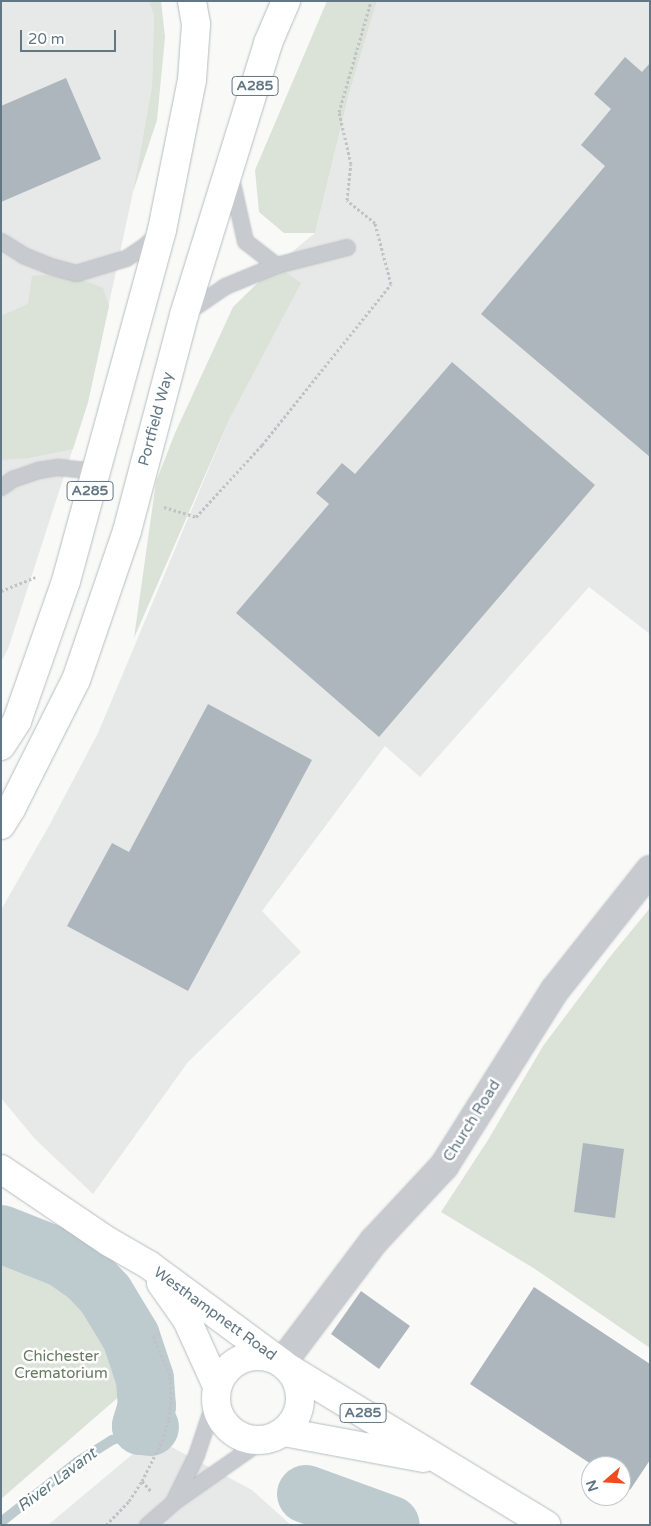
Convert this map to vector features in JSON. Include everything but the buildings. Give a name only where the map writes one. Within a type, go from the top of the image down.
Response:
[{"type":"main road","name":"A285","points":[[1,746],[17,721],[59,600],[162,230],[192,80],[196,24],[192,1]]},
{"type":"main road","name":"Portfield Way","points":[[1,825],[12,809],[76,680],[127,531],[184,315],[268,43],[286,1]]},
{"type":"main road","name":"Westhampnett Road","points":[[3,1169],[110,1242],[148,1265],[283,1365],[546,1525]]},
{"type":"main road","name":"Westhampnett Road","points":[[148,1265],[187,1320],[217,1389]]},
{"type":"main road","points":[[261,1356],[283,1365],[296,1380],[300,1400],[294,1420],[273,1436],[240,1436],[229,1428],[218,1412],[217,1389],[228,1368],[246,1358],[261,1356]]},
{"type":"main road","name":"Westhampnett Road","points":[[273,1436],[441,1461]]},
{"type":"street","name":"Church Road","points":[[283,1365],[374,1241],[444,1166],[555,990],[650,870]]},
{"type":"lane","points":[[229,173],[245,241],[276,265]]},
{"type":"lane","points":[[1,241],[32,258],[76,273],[126,258],[144,246],[162,230]]},
{"type":"lane","points":[[184,315],[225,286],[276,265],[347,247]]},
{"type":"lane","points":[[1,487],[12,479],[38,470],[58,467],[95,471]]},
{"type":"lane","points":[[174,1502],[196,1455],[217,1389]]},
{"type":"lane","points":[[147,1525],[174,1502],[273,1436]]},
{"type":"path","points":[[156,505],[196,516],[262,445],[391,284],[375,223],[347,200],[351,164],[339,112],[371,1]]},
{"type":"path","points":[[1,591],[36,577]]},
{"type":"path","points":[[106,1525],[129,1501],[142,1481],[162,1441],[169,1419],[170,1376],[153,1337],[162,1332]]},
{"type":"shaded area","points":[[1,1],[149,1],[154,16],[152,86],[133,192],[88,402],[8,649],[1,662]]},
{"type":"shaded area","points":[[377,1],[650,1],[650,634],[589,587],[420,777],[385,746],[262,911],[301,952],[188,1062],[93,1194],[35,1139],[1,1098],[1,910],[50,824],[98,733],[230,418],[300,283],[276,265],[315,233],[349,94]]},
{"type":"shaded area","points":[[153,1437],[252,1490],[291,1525],[48,1525]]},
{"type":"green space","points":[[149,1],[161,1],[165,37],[157,120],[133,192],[152,86],[154,16]]},
{"type":"green space","points":[[327,1],[377,1],[349,94],[315,233],[284,233],[259,212],[255,170]]},
{"type":"green space","points":[[276,265],[301,283],[230,418],[134,638],[156,482],[175,433],[233,307]]},
{"type":"green space","points":[[44,275],[83,280],[103,288],[109,306],[88,402],[73,449],[29,458],[1,460],[1,316],[28,304],[32,276]]},
{"type":"green space","points":[[650,908],[650,1348],[535,1269],[441,1212],[488,1140],[543,1046],[609,958]]},
{"type":"green space","name":"Chichester Crematorium","points":[[1,1247],[102,1313],[137,1381],[1,1499]]},
{"type":"waterway","name":"River Lavant","points":[[1,1234],[64,1259],[88,1276],[105,1294],[131,1337],[145,1379],[147,1406],[141,1426],[150,1427]]},
{"type":"waterway","name":"River Lavant","points":[[1,1522],[77,1462],[112,1440],[130,1435],[141,1426]]},
{"type":"waterway","name":"River Lavant","points":[[306,1494],[391,1525]]}]
